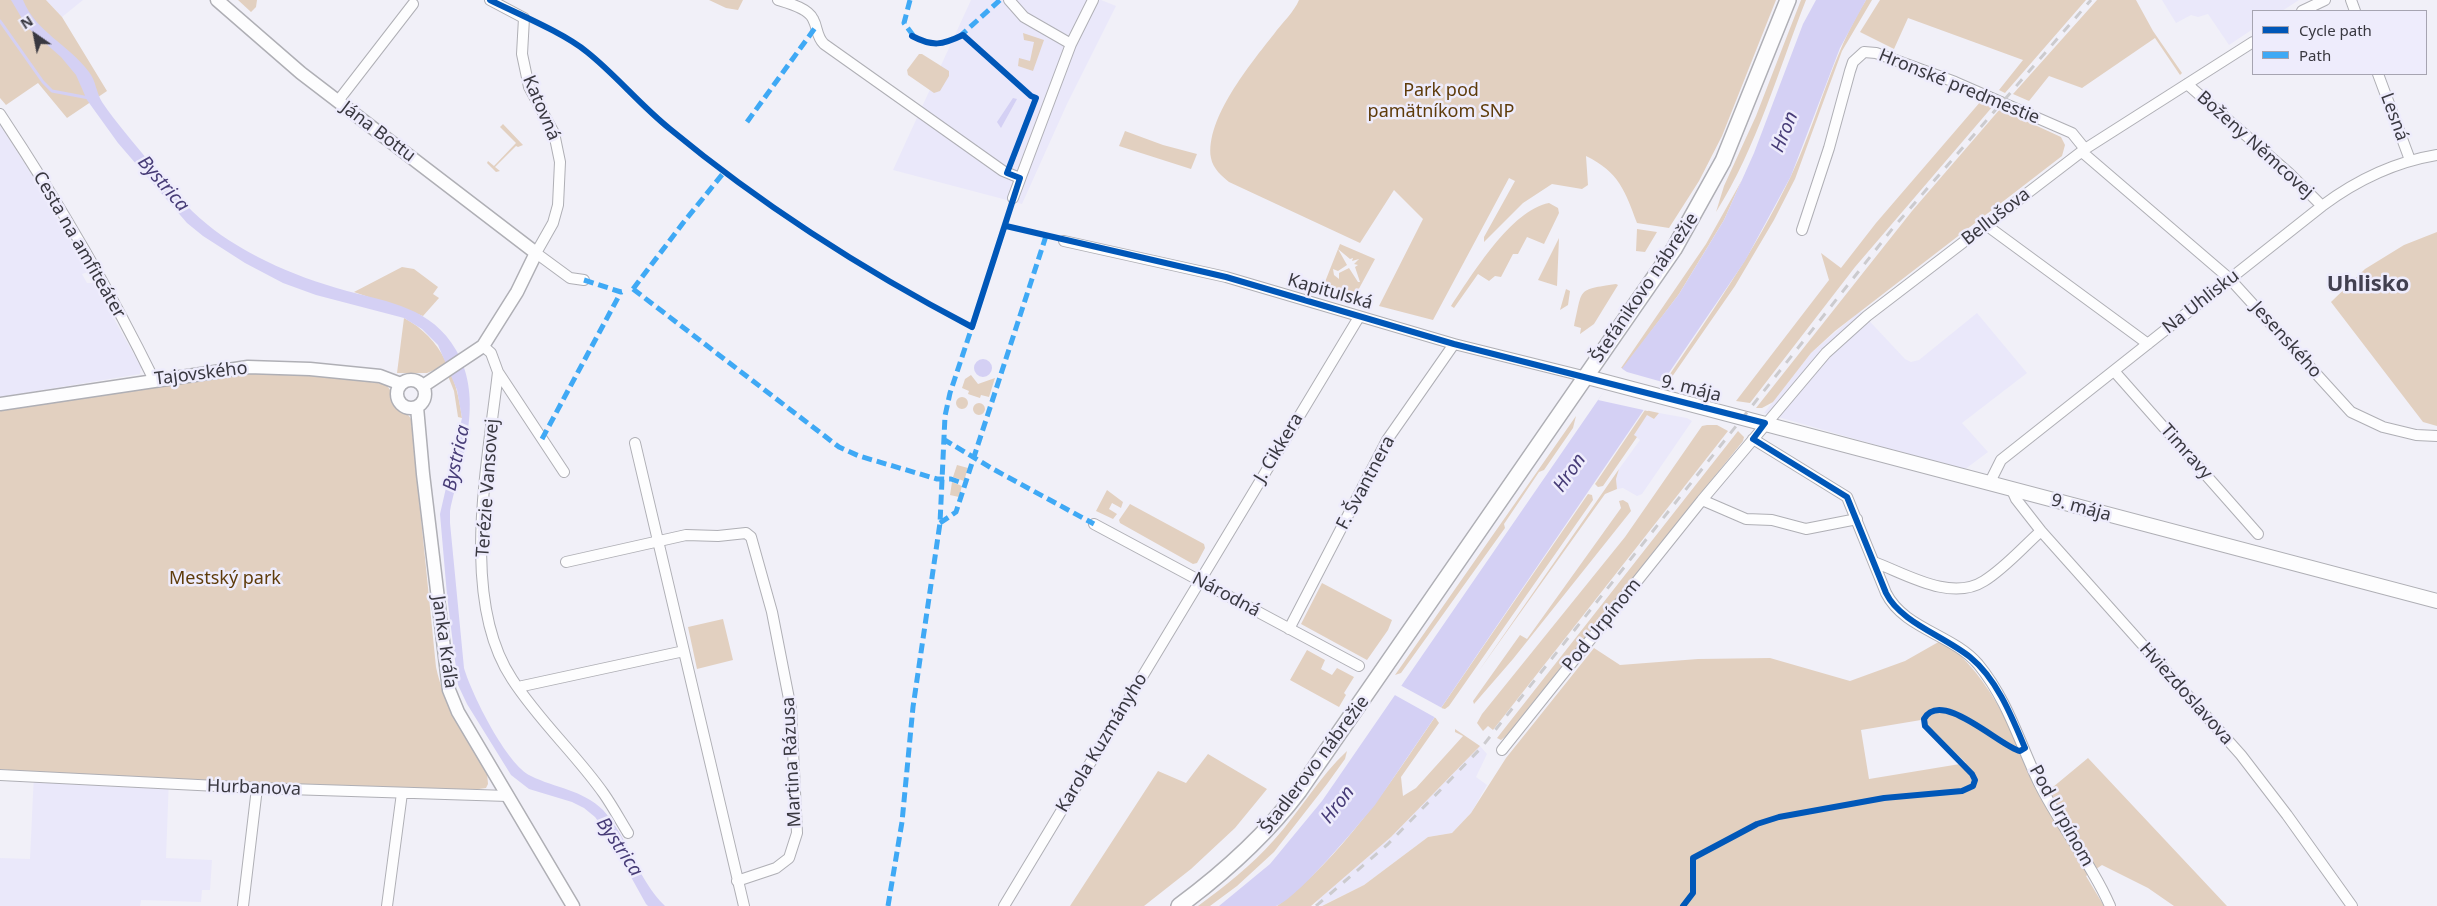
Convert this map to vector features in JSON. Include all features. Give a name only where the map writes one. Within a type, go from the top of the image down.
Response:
[{"type":"main road","name":"Štefánikovo nábrežie","points":[[1378,679],[1674,249],[1711,186],[1738,130],[1788,0]]},
{"type":"main road","name":"9. mája","points":[[1586,377],[2437,602]]},
{"type":"main road","name":"Štadlerovo nábrežie","points":[[1179,906],[1219,876],[1270,828],[1299,791],[1378,679]]},
{"type":"street","name":"Katovná","points":[[490,0],[524,18],[522,54],[529,88],[554,133],[560,162],[558,205],[554,223],[536,254]]},
{"type":"street","points":[[778,0],[807,12],[813,18],[816,31],[824,44],[1003,171],[1020,178]]},
{"type":"street","points":[[1009,0],[1024,17],[1071,44]]},
{"type":"street","points":[[1014,198],[1071,44],[1093,0]]},
{"type":"street","points":[[2304,10],[2325,0]]},
{"type":"street","name":"Jána Bottu","points":[[222,2],[266,45],[536,254]]},
{"type":"street","points":[[338,102],[413,4]]},
{"type":"street","name":"Bellušova","points":[[1765,423],[1815,364],[1843,336],[2084,150],[2252,43]]},
{"type":"street","name":"Hronské predmestie","points":[[1802,230],[1829,148],[1850,71],[1858,56],[1864,52],[1876,53],[1964,85],[2072,133],[2084,150]]},
{"type":"street","name":"Lesná","points":[[2378,75],[2410,160]]},
{"type":"street","name":"Boženy Němcovej","points":[[2187,84],[2289,173],[2322,206]]},
{"type":"street","name":"Cesta na amfiteáter","points":[[0,114],[37,170],[154,380]]},
{"type":"street","name":"Jesenského","points":[[2084,150],[2230,280],[2351,412],[2383,426],[2416,434],[2437,436]]},
{"type":"street","name":"Na Uhlisku","points":[[1989,484],[2001,460],[2322,206],[2366,177],[2410,160],[2437,155]]},
{"type":"street","points":[[1986,225],[2148,344]]},
{"type":"street","name":"Kapitulská","points":[[1064,241],[1226,277],[1454,344],[1586,377]]},
{"type":"street","points":[[423,386],[483,346],[517,292],[536,254],[570,278],[584,280]]},
{"type":"street","name":"J. Cikkera","points":[[1199,580],[1359,317]]},
{"type":"street","name":"F. Švantnera","points":[[1289,629],[1387,440],[1454,344]]},
{"type":"street","name":"Terézie Vansovej","points":[[483,346],[491,353],[498,372],[564,472]]},
{"type":"street","name":"Tajovského","points":[[0,404],[154,380],[265,366],[380,376],[401,384]]},
{"type":"street","name":"Timravy","points":[[2114,371],[2258,534]]},
{"type":"street","name":"Terézie Vansovej","points":[[498,372],[482,515],[481,546],[483,581],[493,640],[500,659],[518,687],[541,719],[604,794],[628,833]]},
{"type":"street","points":[[412,380],[423,386],[425,398],[417,407],[408,408],[398,400],[397,391],[401,384],[412,380]]},
{"type":"street","name":"Janka Kráľa","points":[[417,407],[424,484],[449,690],[458,712],[573,906]]},
{"type":"street","name":"Pod Urpínom","points":[[1502,750],[1765,423]]},
{"type":"street","name":"Pod Urpínom","points":[[1753,439],[1842,493],[1850,502],[1886,593],[1898,611],[1946,639],[1971,658],[1994,686],[2011,716],[2046,796],[2098,881],[2110,906]]},
{"type":"street","points":[[635,443],[744,906]]},
{"type":"street","name":"Hviezdoslavova","points":[[2012,490],[2016,499],[2041,531],[2241,755],[2288,816],[2352,906]]},
{"type":"street","points":[[1702,500],[1746,520],[1772,520],[1806,529],[1857,519]]},
{"type":"street","name":"Národná","points":[[1094,524],[1359,666]]},
{"type":"street","points":[[1874,562],[1940,586],[1954,589],[1969,588],[1990,578],[2041,531]]},
{"type":"street","name":"Martina Rázusa","points":[[566,562],[688,535],[718,536],[746,533],[751,537],[779,642],[792,719],[797,817],[795,840],[789,858],[776,868],[737,881]]},
{"type":"street","name":"Karola Kuzmányho","points":[[1004,906],[1199,580]]},
{"type":"street","points":[[518,687],[684,651]]},
{"type":"street","name":"Hurbanova","points":[[0,776],[257,788],[508,796]]},
{"type":"street","points":[[243,906],[257,788]]},
{"type":"street","points":[[387,906],[402,793]]},
{"type":"shaded area","points":[[46,0],[83,0],[62,17]]},
{"type":"shaded area","points":[[971,0],[1101,0],[1116,6],[1067,104],[1022,204],[893,170]]},
{"type":"shaded area","points":[[2162,0],[2299,0],[2284,10],[2252,10],[2252,30],[2229,45],[2208,14],[2198,17],[2191,15],[2176,23]]},
{"type":"shaded area","points":[[0,125],[36,181],[88,272],[82,274],[87,283],[94,283],[141,367],[140,374],[0,397]]},
{"type":"shaded area","points":[[1860,311],[1905,359],[1911,362],[1919,360],[1977,313],[2027,373],[1962,423],[1988,452],[1964,470],[1764,413],[1811,353]]},
{"type":"shaded area","points":[[1659,413],[1687,418],[1692,421],[1642,494],[1637,496],[1623,488],[1617,489],[1616,479],[1619,469],[1640,440],[1634,435],[1647,414],[1654,419]]},
{"type":"shaded area","points":[[1480,746],[1487,754],[1476,777],[1487,785],[1471,813],[1452,833],[1428,837],[1364,885],[1321,906],[1317,901],[1391,837]]},
{"type":"shaded area","points":[[34,773],[169,778],[166,858],[212,860],[210,890],[202,890],[201,902],[141,900],[140,906],[0,906],[0,858],[30,859]]},
{"type":"green space","points":[[0,0],[46,0],[62,17],[107,91],[67,118],[38,83],[6,105],[0,98]]},
{"type":"green space","points":[[238,0],[257,0],[256,7],[251,12]]},
{"type":"green space","points":[[709,0],[743,0],[738,10],[726,8]]},
{"type":"green space","name":"Park pod pamätníkom SNP","points":[[1299,0],[1776,0],[1722,136],[1699,181],[1669,228],[1637,223],[1629,201],[1619,183],[1606,169],[1586,156],[1588,185],[1582,189],[1552,184],[1523,203],[1484,242],[1484,237],[1515,181],[1509,178],[1433,320],[1379,306],[1423,219],[1394,190],[1360,243],[1229,182],[1218,172],[1212,162],[1211,143],[1222,109],[1242,76]]},
{"type":"green space","points":[[1801,0],[1806,0],[1766,108],[1743,161],[1716,212],[1724,186],[1756,116]]},
{"type":"green space","points":[[1866,0],[1872,0],[1842,51],[1795,179],[1774,220],[1735,286],[1667,384],[1664,383],[1731,283],[1776,205],[1800,156],[1843,43]]},
{"type":"green space","points":[[1880,0],[2086,0],[2005,93],[1999,90],[2023,60],[1908,18],[1894,49],[1860,32]]},
{"type":"green space","points":[[2097,0],[2136,0],[2153,31],[2182,73],[2180,75],[2155,38],[2082,88],[2049,76],[2029,101],[2013,94]]},
{"type":"green space","points":[[1023,33],[1044,40],[1033,71],[1018,66],[1019,58],[1030,61],[1034,42],[1024,40]]},
{"type":"green space","points":[[919,54],[949,71],[949,76],[940,91],[934,93],[908,75],[907,70]]},
{"type":"green space","points":[[1981,101],[1993,106],[1855,267],[1750,403],[1736,401],[1829,280],[1821,253],[1841,268],[1876,223]]},
{"type":"green space","points":[[2000,109],[2061,137],[2065,145],[2062,156],[1835,331],[1811,353],[1773,402],[1762,408],[1756,408],[1912,211]]},
{"type":"green space","points":[[503,124],[523,145],[516,146],[495,167],[500,171],[496,172],[487,163],[488,161],[494,166],[516,143],[500,127]]},
{"type":"green space","points":[[1125,131],[1163,145],[1197,154],[1191,169],[1119,146]]},
{"type":"green space","points":[[1742,180],[1724,220],[1679,294],[1623,369],[1621,368],[1706,244]]},
{"type":"green space","points":[[1549,203],[1558,208],[1559,213],[1544,244],[1527,237],[1518,254],[1513,254],[1501,277],[1495,276],[1489,281],[1478,274],[1454,308],[1451,306],[1481,262],[1507,230],[1535,208]]},
{"type":"green space","points":[[1637,229],[1657,232],[1645,252],[1636,251]]},
{"type":"green space","points":[[2437,232],[2437,426],[2423,422],[2331,302],[2365,269],[2404,245]]},
{"type":"green space","points":[[1559,238],[1557,286],[1538,280]]},
{"type":"green space","points":[[1340,244],[1375,259],[1355,296],[1347,300],[1321,292],[1338,249]],"holes":[[[1338,249],[1350,259],[1353,258],[1352,261],[1359,259],[1354,264],[1358,265],[1355,267],[1360,282],[1358,282],[1349,268],[1339,273],[1339,279],[1334,275],[1333,269],[1338,271],[1347,265]]]},
{"type":"green space","points":[[402,267],[414,269],[438,287],[433,294],[439,298],[423,316],[354,292]]},
{"type":"green space","points":[[1618,285],[1594,324],[1580,334],[1581,328],[1574,326],[1583,293],[1594,288]]},
{"type":"green space","points":[[1566,289],[1570,291],[1568,305],[1560,310]]},
{"type":"green space","points":[[404,318],[428,336],[445,360],[456,388],[462,418],[458,417],[454,391],[444,366],[427,373],[397,373]]},
{"type":"green space","name":"Mestský park","points":[[239,373],[303,373],[385,384],[411,419],[436,667],[450,708],[487,772],[488,784],[486,788],[472,790],[228,782],[34,773],[0,769],[0,409]]},
{"type":"green space","points":[[971,375],[978,384],[995,378],[989,397],[981,395],[980,398],[968,394],[969,391],[962,388],[965,379]]},
{"type":"green space","points":[[962,397],[968,403],[962,409],[956,403]]},
{"type":"green space","points":[[979,403],[985,409],[979,415],[973,409]]},
{"type":"green space","points":[[1645,410],[1659,413],[1654,419],[1647,415],[1634,435],[1637,437],[1603,486],[1598,487],[1595,484]]},
{"type":"green space","points":[[1576,416],[1573,428],[1544,470],[1539,472],[1504,524],[1505,528],[1401,673],[1395,675]]},
{"type":"green space","points":[[1717,425],[1728,431],[1493,730],[1488,726],[1483,731],[1477,723],[1482,714],[1625,537],[1702,426]]},
{"type":"green space","points":[[1738,431],[1744,437],[1743,441],[1506,736],[1501,740],[1497,738]]},
{"type":"green space","points":[[957,465],[968,468],[964,481],[953,477]]},
{"type":"green space","points":[[1619,469],[1616,479],[1617,489],[1605,494],[1478,672]]},
{"type":"green space","points":[[952,482],[962,486],[959,497],[950,495]]},
{"type":"green space","points":[[1107,490],[1123,502],[1121,508],[1112,503],[1109,509],[1117,514],[1113,519],[1096,511]]},
{"type":"green space","points":[[1588,494],[1592,495],[1593,500],[1449,706],[1445,709],[1441,708]]},
{"type":"green space","points":[[1623,500],[1628,503],[1631,511],[1513,659],[1474,704],[1473,701],[1520,635],[1527,639],[1621,508],[1619,501]]},
{"type":"green space","points":[[1130,504],[1204,544],[1205,548],[1197,563],[1193,564],[1120,523],[1119,520]]},
{"type":"green space","points":[[1322,583],[1392,620],[1388,630],[1367,660],[1301,624]]},
{"type":"green space","points":[[723,619],[733,660],[697,669],[688,627]]},
{"type":"green space","points":[[1942,640],[1960,655],[1989,691],[2012,732],[2041,797],[2088,758],[2227,906],[2174,906],[2148,888],[2102,865],[2086,876],[2104,906],[1322,906],[1364,885],[1428,837],[1452,833],[1471,813],[1506,758],[1594,648],[1620,665],[1698,659],[1770,658],[1850,681],[1905,661]],"holes":[[[1921,720],[1966,763],[1869,779],[1861,730]]]},
{"type":"green space","points":[[1307,650],[1325,660],[1321,669],[1332,675],[1337,668],[1354,677],[1344,693],[1346,695],[1339,707],[1290,680]]},
{"type":"green space","points":[[1435,717],[1439,723],[1401,777],[1403,796],[1416,788],[1463,736],[1455,732],[1455,729],[1480,746],[1391,837],[1311,906],[1277,906],[1323,865],[1344,842],[1382,794]]},
{"type":"green space","points":[[1347,751],[1345,759],[1327,784],[1274,852],[1237,886],[1210,906],[1198,906],[1237,875],[1265,849],[1327,772]]},
{"type":"green space","points":[[1208,754],[1267,789],[1235,828],[1191,869],[1144,906],[1070,906],[1158,771],[1186,783]]},
{"type":"water","name":"Bystrica","points":[[11,0],[23,0],[44,30],[81,62],[91,75],[102,102],[120,126],[185,204],[215,230],[243,249],[286,270],[326,285],[394,303],[408,309],[435,325],[446,336],[456,350],[465,369],[469,389],[468,430],[450,511],[464,668],[468,680],[482,711],[501,744],[512,758],[531,776],[587,798],[603,810],[620,833],[647,884],[665,906],[648,906],[646,904],[606,832],[595,817],[584,808],[572,802],[529,789],[511,775],[467,704],[458,685],[447,595],[440,514],[462,418],[457,390],[438,345],[422,329],[404,318],[316,295],[283,283],[245,263],[203,236],[187,223],[118,143],[87,100],[76,75],[61,57],[27,27]]},
{"type":"water","name":"Hron","points":[[1816,0],[1866,0],[1840,48],[1791,176],[1745,261],[1375,805],[1312,876],[1285,901],[1276,906],[1219,906],[1270,864],[1322,801],[1598,400],[1679,294],[1724,220],[1754,153],[1803,24]]},
{"type":"water","points":[[1013,98],[1017,99],[1001,128],[997,122]]},
{"type":"water","points":[[979,359],[987,359],[992,364],[990,375],[979,377],[974,372],[974,364]]},
{"type":"pier","points":[[1621,368],[1627,372],[1666,383],[1648,411],[1598,400]]},
{"type":"pier","points":[[1400,685],[1442,708],[1436,718],[1393,694]]},
{"type":"waterway","points":[[0,21],[43,82],[52,91],[89,98]]},
{"type":"railway","points":[[1316,906],[1388,844],[1481,748],[1893,228],[2091,0]]},
{"type":"marked path","points":[[910,0],[904,23],[915,38]]},
{"type":"marked path","points":[[959,37],[1000,0]]},
{"type":"marked path","points":[[747,122],[815,28]]},
{"type":"marked path","points":[[633,289],[725,171]]},
{"type":"marked path","points":[[940,523],[956,512],[1046,236]]},
{"type":"marked path","points":[[584,280],[621,292],[626,291]]},
{"type":"marked path","points":[[633,289],[839,447],[859,456],[937,479],[951,479],[965,484]]},
{"type":"marked path","points":[[542,439],[621,292]]},
{"type":"marked path","points":[[888,906],[902,822],[913,707],[940,523],[945,416],[950,393],[973,324]]},
{"type":"marked path","points":[[943,439],[993,469],[1094,524]]},
{"type":"cycle path","points":[[490,0],[554,31],[587,52],[670,129],[741,185],[778,211],[854,260],[972,327],[1020,178],[1007,173],[1036,98],[1031,96],[963,35],[943,43],[926,42],[912,36]]},
{"type":"cycle path","points":[[1006,226],[1226,277],[1454,344],[1765,423],[1753,439],[1847,497],[1886,593],[1893,603],[1912,620],[1960,649],[1980,666],[2003,699],[2025,748],[2020,751],[2011,747],[1957,714],[1944,710],[1932,711],[1924,719],[1925,726],[1972,774],[1975,780],[1973,786],[1962,791],[1884,798],[1779,817],[1757,824],[1693,858],[1693,893],[1683,906]]},
{"type":"district","name":"Uhlisko","points":[[2368,285]]}]
